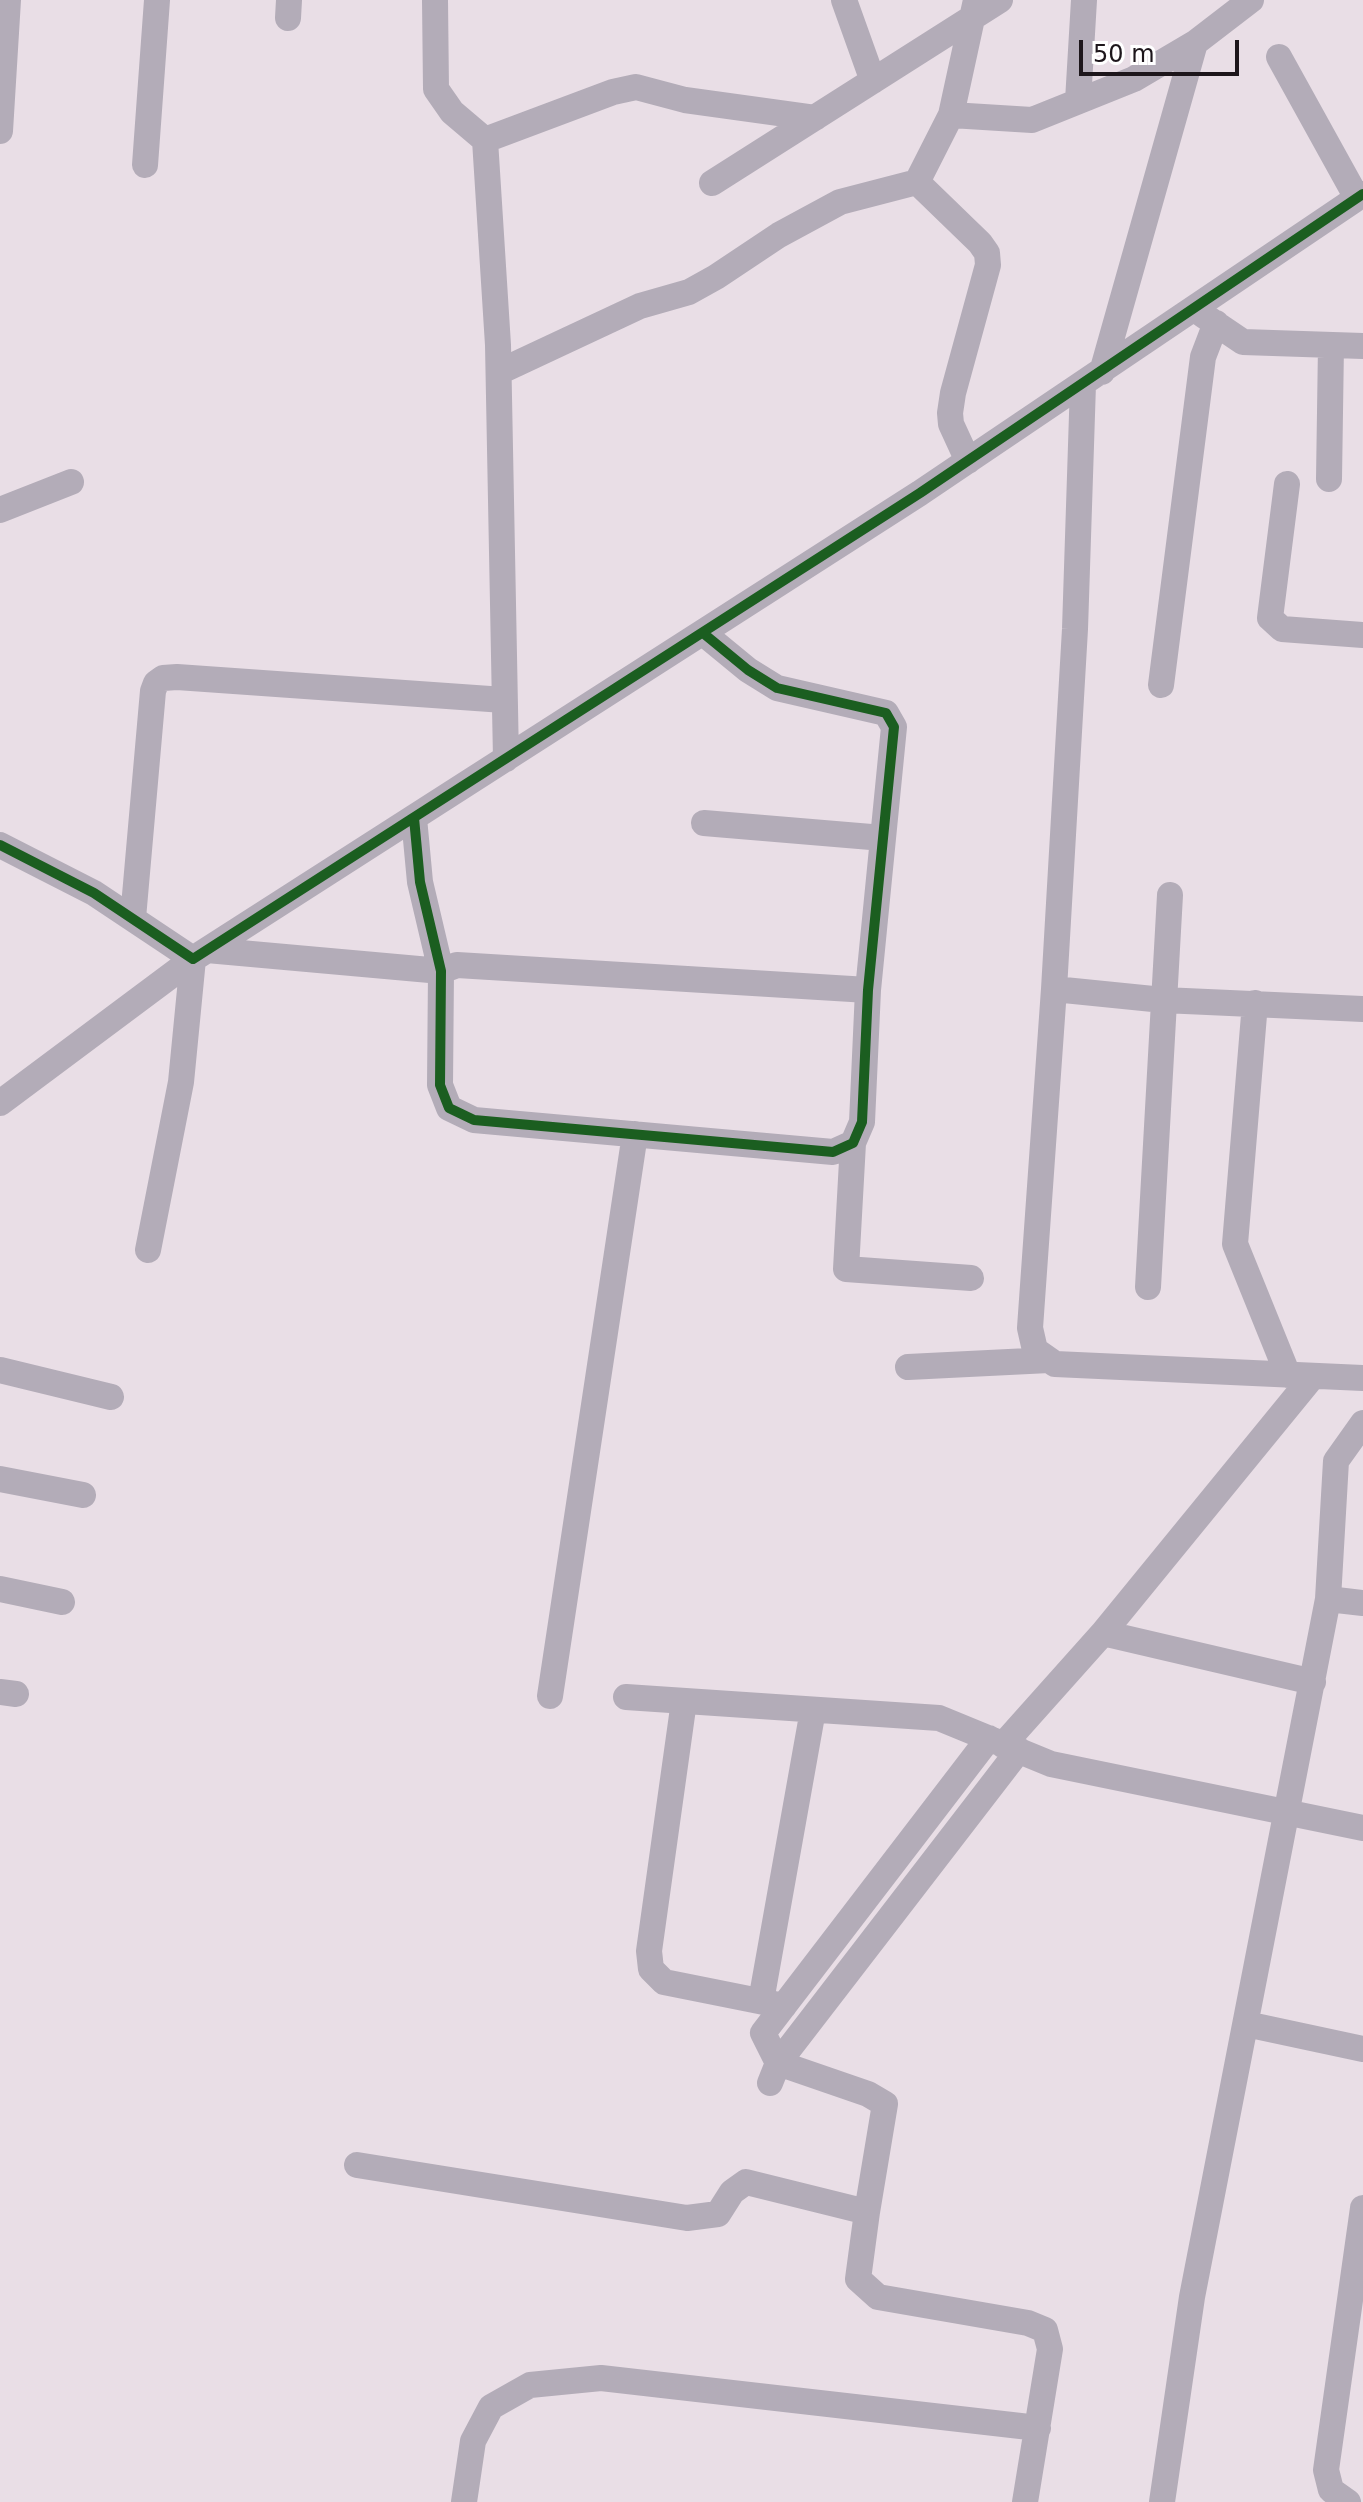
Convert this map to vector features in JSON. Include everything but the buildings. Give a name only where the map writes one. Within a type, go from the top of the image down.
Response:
[{"type":"street","points":[[0,131],[8,0]]},
{"type":"street","points":[[145,165],[157,0]]},
{"type":"street","points":[[435,0],[436,89],[452,112],[485,140],[499,372],[506,759]]},
{"type":"street","points":[[844,0],[873,81]]},
{"type":"street","points":[[712,183],[873,81],[974,9],[1000,0]]},
{"type":"street","points":[[1078,101],[1084,0]]},
{"type":"street","points":[[951,115],[1032,120],[1134,79],[1195,43],[1251,0]]},
{"type":"street","points":[[499,372],[640,306],[689,292],[779,235],[840,202],[917,182],[951,115],[974,9]]},
{"type":"street","points":[[1195,43],[1093,378],[1030,1328],[1035,1350],[1055,1364],[1363,1378]]},
{"type":"street","points":[[0,1103],[200,954],[968,461],[1360,196],[1279,57]]},
{"type":"street","points":[[485,140],[613,92],[636,87],[685,100],[815,118]]},
{"type":"street","points":[[917,182],[987,253],[988,265],[950,413],[951,424],[968,461]]},
{"type":"street","points":[[1194,309],[1243,342],[1363,346]]},
{"type":"street","points":[[1161,685],[1203,357],[1216,323]]},
{"type":"street","points":[[1329,479],[1331,345]]},
{"type":"street","points":[[0,510],[71,482]]},
{"type":"street","points":[[1287,484],[1270,618],[1282,629],[1363,635]]},
{"type":"street","points":[[703,633],[748,670],[777,688],[886,713],[894,727],[868,990],[862,1122],[853,1143],[846,1269],[971,1278]]},
{"type":"street","points":[[133,918],[153,691],[156,683],[163,678],[504,700]]},
{"type":"street","points":[[414,818],[420,882],[441,971],[440,1085],[449,1108],[474,1120],[833,1152],[853,1143]]},
{"type":"street","points":[[704,823],[883,838]]},
{"type":"street","points":[[0,845],[94,893],[200,954],[441,971],[457,965],[868,990]]},
{"type":"street","points":[[1148,1287],[1170,895]]},
{"type":"street","points":[[148,1250],[181,1082],[200,954]]},
{"type":"street","points":[[1054,989],[1163,1000],[1363,1009]]},
{"type":"street","points":[[1255,1003],[1235,1244],[1301,1375]]},
{"type":"street","points":[[550,1696],[635,1134]]},
{"type":"street","points":[[908,1367],[1049,1360]]},
{"type":"street","points":[[0,1370],[111,1397]]},
{"type":"street","points":[[773,2004],[1103,1633],[1301,1375]]},
{"type":"street","points":[[1162,2502],[1192,2297],[1328,1599],[1336,1461],[1363,1423]]},
{"type":"street","points":[[0,1479],[83,1495]]},
{"type":"street","points":[[0,1589],[62,1602]]},
{"type":"street","points":[[1328,1599],[1363,1603]]},
{"type":"street","points":[[1103,1633],[1313,1682]]},
{"type":"street","points":[[626,1697],[939,1718],[1051,1764],[1363,1828]]},
{"type":"street","points":[[684,1701],[649,1951],[651,1969],[664,1982],[773,2004]]},
{"type":"street","points":[[774,2073],[763,2033],[773,2004],[813,1710]]},
{"type":"street","points":[[774,2073],[1004,1745]]},
{"type":"street","points":[[1246,2024],[1363,2049]]},
{"type":"street","points":[[774,2073],[868,2094],[885,2104],[858,2279],[878,2297],[1028,2323],[1045,2330],[1050,2349],[1025,2502]]},
{"type":"street","points":[[357,2165],[687,2218],[718,2214],[732,2192],[746,2182],[867,2212]]},
{"type":"street","points":[[1348,2502],[1331,2490],[1326,2470],[1363,2208]]},
{"type":"street","points":[[464,2502],[473,2441],[491,2407],[530,2385],[601,2378],[1038,2428]]},
{"type":"cycle path","points":[[0,845],[94,893],[193,959],[920,493],[1363,194]]},
{"type":"cycle path","points":[[414,818],[420,882],[441,971],[440,1085],[449,1108],[474,1120],[833,1152],[853,1143],[862,1122],[868,990],[894,727],[886,713],[777,688],[748,670],[703,633]]}]
